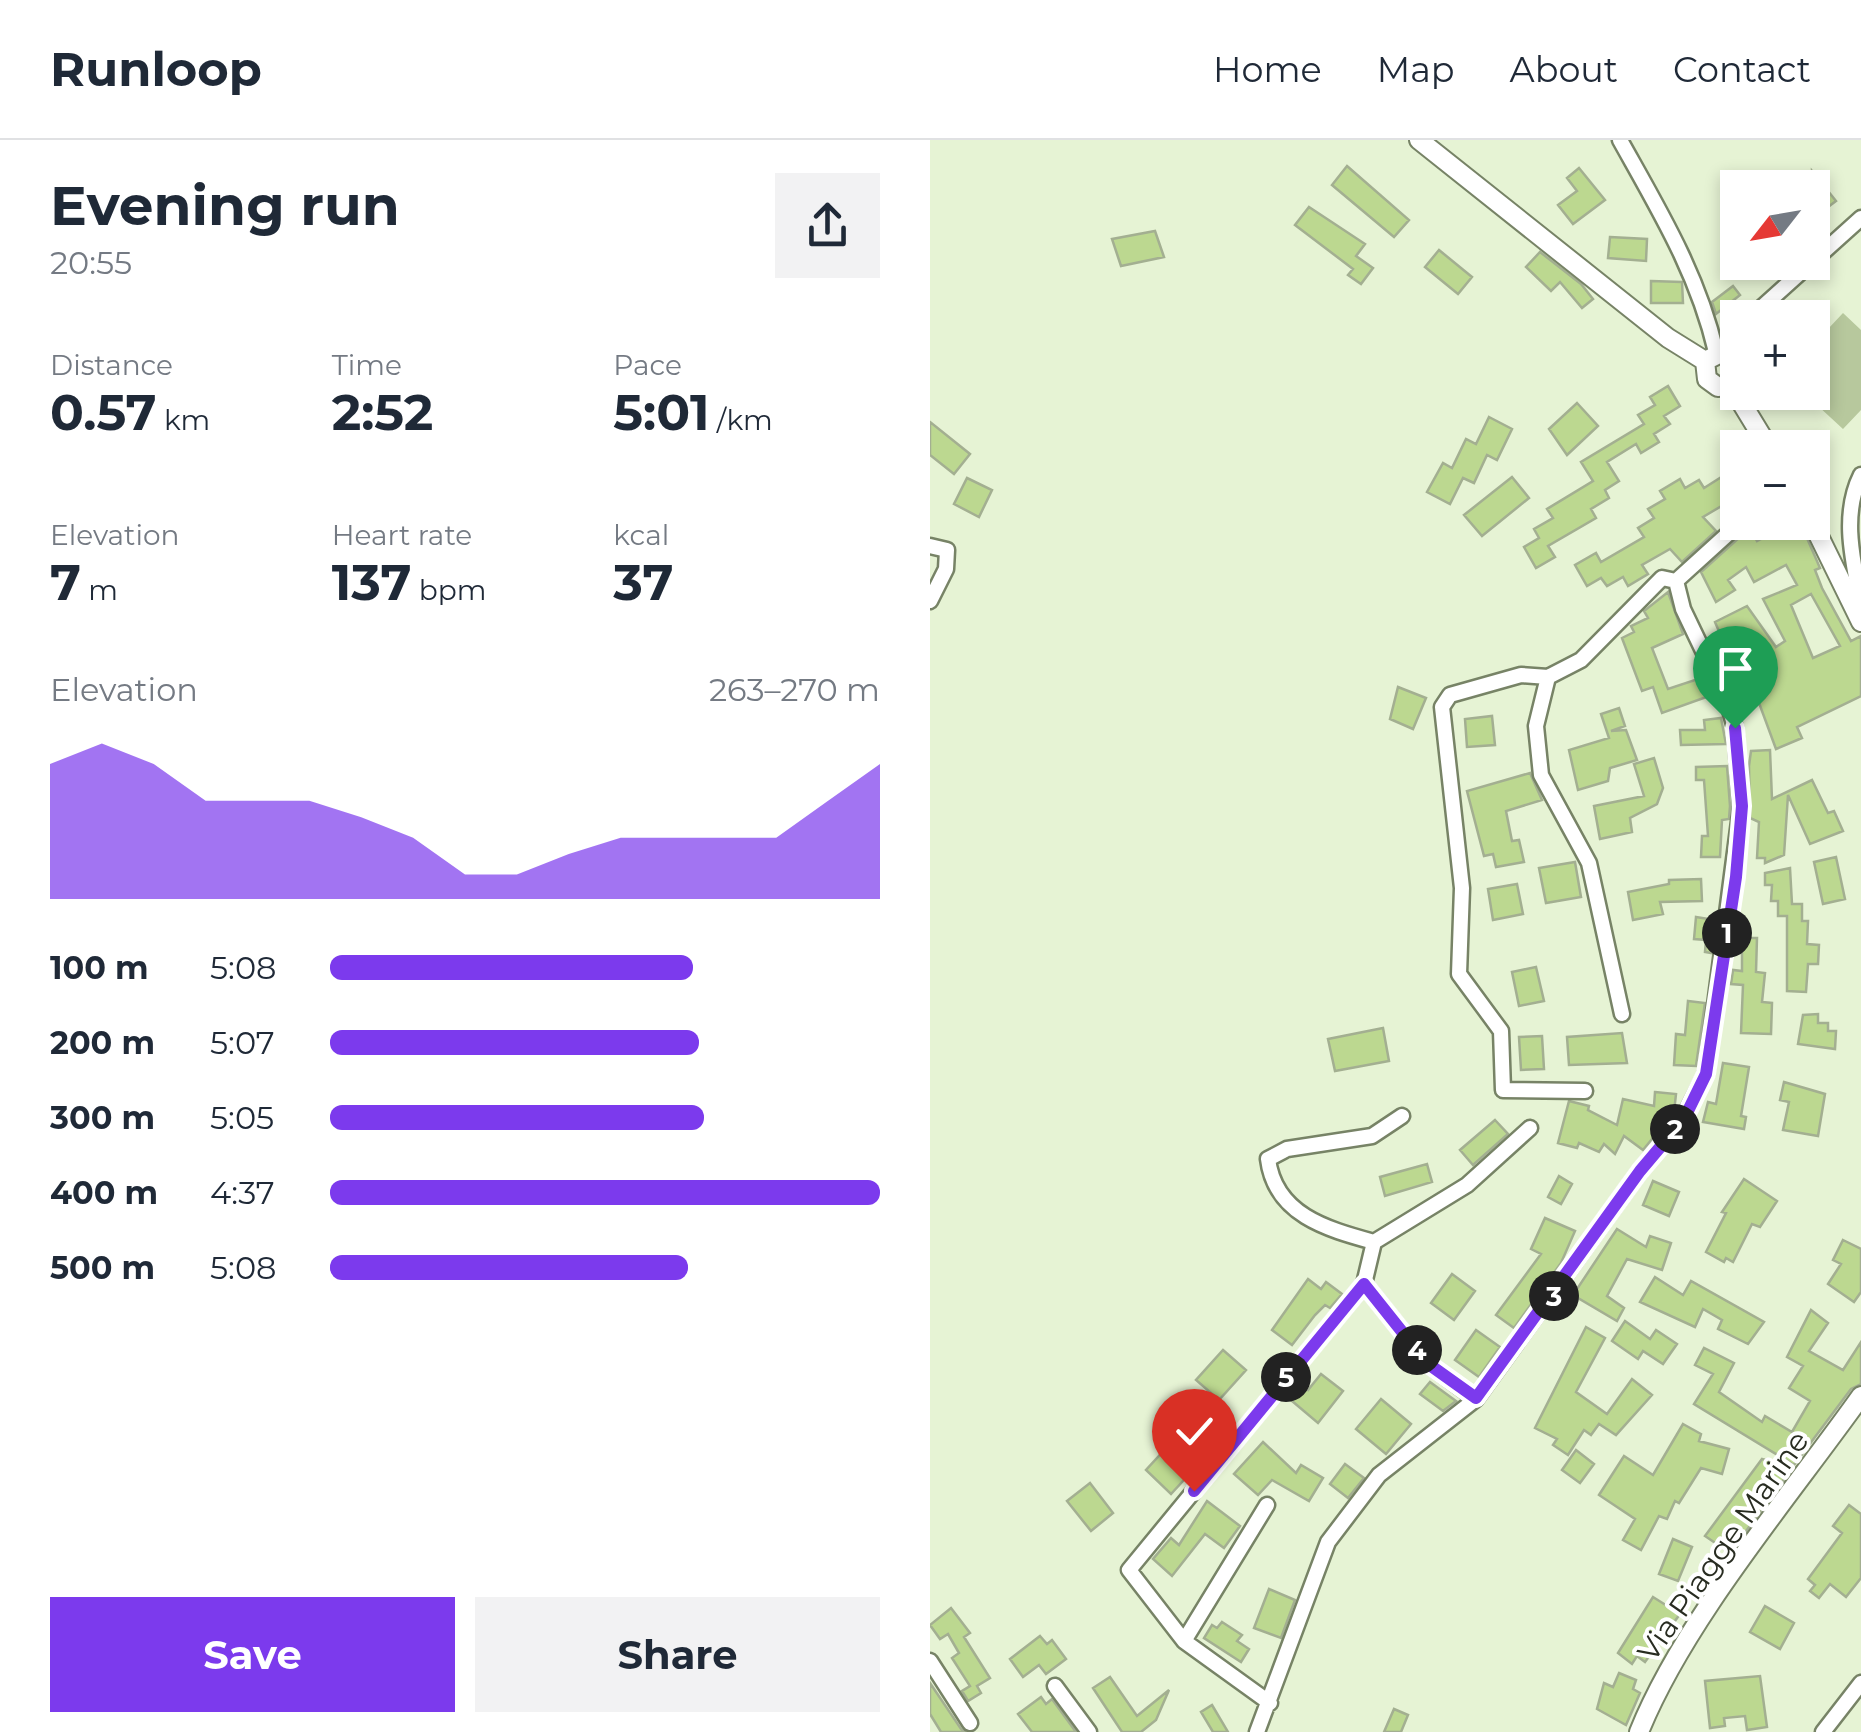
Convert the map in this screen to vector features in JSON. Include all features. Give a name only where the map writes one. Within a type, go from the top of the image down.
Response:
[{"type":"street","points":[[1420,140],[1668,338],[1720,357]]},
{"type":"street","points":[[1620,140],[1680,246],[1705,304],[1720,354]]},
{"type":"street","points":[[1770,300],[1861,218]]},
{"type":"street","points":[[1720,358],[1704,374],[1712,384],[1720,382]]},
{"type":"street","points":[[1861,476],[1850,514],[1850,543],[1861,602]]},
{"type":"street","points":[[1676,582],[1722,540]]},
{"type":"street","points":[[1821,540],[1861,622]]},
{"type":"street","points":[[930,546],[947,550],[946,569],[930,601]]},
{"type":"street","points":[[1585,1091],[1503,1090],[1501,1031],[1459,974],[1462,888],[1442,707],[1450,695],[1521,674],[1548,677],[1581,660],[1662,578],[1676,582]]},
{"type":"street","points":[[1257,1732],[1328,1542],[1380,1475],[1476,1398],[1640,1171],[1684,1119],[1706,1074],[1736,877],[1742,806],[1732,715],[1683,609],[1676,582]]},
{"type":"street","points":[[1548,677],[1536,726],[1541,775],[1589,863],[1622,1014]]},
{"type":"street","points":[[1374,1242],[1325,1229],[1300,1216],[1271,1179],[1268,1160],[1286,1149],[1372,1136],[1402,1116]]},
{"type":"street","points":[[1270,1703],[1184,1641],[1129,1570],[1364,1284],[1374,1242],[1467,1184],[1530,1128]]},
{"type":"street","points":[[1364,1284],[1427,1363],[1476,1398]]},
{"type":"street","name":"Via Piagge Marine","points":[[1638,1732],[1653,1696],[1716,1599],[1861,1396]]},
{"type":"street","points":[[1184,1641],[1267,1505]]},
{"type":"street","points":[[930,1661],[970,1722]]},
{"type":"street","points":[[1823,1732],[1861,1683]]},
{"type":"street","points":[[1055,1686],[1089,1732]]},
{"type":"green space","points":[[1843,313],[1861,330],[1861,410],[1843,429],[1822,410],[1830,410],[1830,327]]},
{"type":"building","points":[[1347,166],[1409,220],[1394,237],[1332,185]]},
{"type":"building","points":[[1579,168],[1605,200],[1573,224],[1558,205],[1577,191],[1567,178]]},
{"type":"building","points":[[1309,207],[1365,244],[1356,256],[1373,268],[1361,284],[1348,275],[1353,269],[1295,225]]},
{"type":"building","points":[[1155,231],[1164,257],[1121,266],[1112,239]]},
{"type":"building","points":[[1610,237],[1647,239],[1646,261],[1608,258]]},
{"type":"building","points":[[1439,250],[1472,277],[1458,294],[1425,267]]},
{"type":"building","points":[[1540,252],[1581,284],[1593,299],[1582,308],[1560,282],[1551,291],[1526,267]]},
{"type":"building","points":[[1651,281],[1682,282],[1683,303],[1651,303]]},
{"type":"building","points":[[1733,286],[1740,295],[1734,300],[1720,300],[1716,314],[1712,302]]},
{"type":"building","points":[[1668,386],[1680,406],[1664,416],[1670,424],[1654,434],[1659,442],[1641,453],[1636,444],[1607,462],[1619,481],[1605,490],[1609,498],[1591,509],[1596,518],[1548,546],[1555,557],[1536,568],[1524,547],[1539,538],[1534,529],[1553,518],[1547,509],[1593,481],[1581,462],[1644,424],[1638,415],[1655,405],[1650,397]]},
{"type":"building","points":[[1577,403],[1598,426],[1567,455],[1549,429]]},
{"type":"building","points":[[1489,417],[1512,429],[1497,460],[1487,455],[1474,483],[1463,478],[1450,504],[1427,492],[1443,463],[1452,468],[1466,439],[1476,444]]},
{"type":"building","points":[[930,422],[970,454],[954,474],[930,455]]},
{"type":"building","points":[[1512,477],[1529,498],[1482,536],[1464,515]]},
{"type":"building","points":[[967,478],[992,490],[979,517],[954,504]]},
{"type":"building","points":[[1720,478],[1720,507],[1703,517],[1716,531],[1682,562],[1670,549],[1642,565],[1648,574],[1628,586],[1623,577],[1607,586],[1601,578],[1587,586],[1575,565],[1596,553],[1601,562],[1644,537],[1638,528],[1654,518],[1648,509],[1665,499],[1660,491],[1680,479],[1685,488],[1699,480],[1704,488]]},
{"type":"building","points":[[1736,540],[1808,540],[1820,568],[1815,570],[1822,588],[1851,641],[1861,636],[1861,696],[1797,727],[1802,738],[1776,749],[1755,692],[1748,695],[1741,677],[1730,682],[1723,669],[1733,664],[1715,622],[1747,606],[1776,647],[1785,641],[1763,599],[1797,585],[1786,565],[1754,582],[1746,567],[1728,580],[1735,590],[1716,602],[1701,572]],"holes":[[[1811,594],[1840,646],[1813,658],[1791,605]]]},
{"type":"building","points":[[1668,592],[1683,634],[1652,648],[1668,689],[1704,677],[1712,695],[1662,713],[1653,687],[1642,691],[1622,638],[1634,632],[1631,626],[1648,618],[1644,611]]},
{"type":"building","points":[[1398,687],[1426,698],[1413,729],[1390,719]]},
{"type":"building","points":[[1619,708],[1625,726],[1611,731],[1626,730],[1637,760],[1610,768],[1608,781],[1578,790],[1569,750],[1609,738],[1601,714]]},
{"type":"building","points":[[1492,716],[1495,745],[1467,747],[1465,719]]},
{"type":"building","points":[[1721,718],[1726,744],[1681,745],[1680,730],[1705,730],[1704,720]]},
{"type":"building","points":[[1770,750],[1772,799],[1812,780],[1828,813],[1834,811],[1843,831],[1810,844],[1788,795],[1784,855],[1765,863],[1765,858],[1757,858],[1759,822],[1750,818],[1749,766],[1751,751]]},
{"type":"building","points":[[1654,758],[1663,788],[1657,804],[1630,818],[1632,832],[1600,839],[1594,806],[1644,796],[1634,764]]},
{"type":"building","points":[[1727,766],[1729,819],[1722,820],[1720,857],[1701,857],[1702,836],[1708,836],[1704,780],[1696,780],[1696,767]]},
{"type":"building","points":[[1530,773],[1542,800],[1506,811],[1512,841],[1519,840],[1524,862],[1496,867],[1493,854],[1484,856],[1467,791]]},
{"type":"building","points":[[1836,857],[1845,899],[1823,904],[1814,862]]},
{"type":"building","points":[[1575,862],[1581,897],[1546,903],[1539,868]]},
{"type":"building","points":[[1790,868],[1792,904],[1802,904],[1802,921],[1808,921],[1807,944],[1819,945],[1818,964],[1808,964],[1806,992],[1787,991],[1787,916],[1778,916],[1778,901],[1771,901],[1772,885],[1765,885],[1765,873]]},
{"type":"building","points":[[1701,879],[1702,901],[1660,902],[1663,914],[1633,920],[1628,892],[1669,884],[1669,880]]},
{"type":"building","points":[[1517,884],[1523,914],[1493,920],[1488,889]]},
{"type":"building","points":[[1696,917],[1715,920],[1711,953],[1705,952],[1706,940],[1694,939]]},
{"type":"building","points":[[1742,938],[1757,938],[1756,972],[1765,973],[1762,1002],[1772,1003],[1771,1034],[1741,1033],[1743,985],[1731,984],[1733,970],[1742,971]]},
{"type":"building","points":[[1536,967],[1544,1001],[1519,1006],[1512,972]]},
{"type":"building","points":[[1688,1001],[1705,1003],[1696,1066],[1674,1065],[1676,1034],[1685,1035]]},
{"type":"building","points":[[1818,1014],[1818,1023],[1828,1023],[1828,1031],[1836,1031],[1835,1049],[1798,1044],[1803,1015]]},
{"type":"building","points":[[1383,1028],[1389,1061],[1335,1071],[1328,1039]]},
{"type":"building","points":[[1622,1033],[1627,1063],[1569,1065],[1567,1037]]},
{"type":"building","points":[[1542,1036],[1544,1069],[1521,1070],[1519,1037]]},
{"type":"building","points":[[1723,1063],[1749,1067],[1741,1116],[1746,1117],[1744,1129],[1703,1122],[1708,1102],[1716,1104]]},
{"type":"building","points":[[1784,1082],[1825,1094],[1818,1136],[1783,1130],[1789,1102],[1780,1100]]},
{"type":"building","points":[[1655,1092],[1676,1094],[1674,1112],[1643,1150],[1624,1136],[1615,1154],[1604,1144],[1599,1152],[1579,1143],[1577,1148],[1558,1143],[1569,1101],[1589,1106],[1588,1110],[1617,1125],[1623,1099],[1654,1106]]},
{"type":"building","points":[[1495,1120],[1508,1134],[1473,1165],[1460,1150]]},
{"type":"building","points":[[1427,1164],[1432,1182],[1385,1196],[1380,1177]]},
{"type":"building","points":[[1559,1176],[1572,1184],[1561,1204],[1548,1197]]},
{"type":"building","points":[[1744,1179],[1777,1201],[1760,1227],[1752,1224],[1733,1262],[1726,1258],[1724,1262],[1706,1252],[1726,1213],[1722,1212]]},
{"type":"building","points":[[1653,1181],[1679,1192],[1669,1216],[1643,1205]]},
{"type":"building","points":[[1545,1218],[1575,1231],[1561,1263],[1514,1328],[1496,1315],[1541,1254],[1531,1249]]},
{"type":"building","points":[[1617,1229],[1646,1247],[1650,1236],[1671,1243],[1662,1270],[1627,1259],[1607,1296],[1624,1308],[1617,1321],[1573,1295]]},
{"type":"building","points":[[1843,1240],[1861,1249],[1861,1292],[1854,1302],[1828,1284],[1841,1264],[1833,1260]]},
{"type":"building","points":[[1452,1274],[1475,1291],[1454,1320],[1431,1303]]},
{"type":"building","points":[[1655,1277],[1683,1295],[1691,1281],[1764,1322],[1748,1344],[1718,1329],[1722,1320],[1703,1309],[1695,1327],[1640,1302]]},
{"type":"building","points":[[1308,1279],[1321,1289],[1326,1282],[1342,1294],[1330,1308],[1325,1305],[1315,1315],[1292,1345],[1272,1330]]},
{"type":"building","points":[[1811,1310],[1828,1323],[1809,1351],[1843,1370],[1861,1342],[1861,1384],[1851,1389],[1794,1465],[1694,1404],[1713,1374],[1695,1365],[1704,1348],[1734,1363],[1719,1392],[1762,1422],[1765,1416],[1792,1432],[1810,1401],[1789,1388],[1803,1366],[1787,1357]]},
{"type":"building","points":[[1625,1321],[1650,1339],[1656,1330],[1677,1344],[1663,1364],[1643,1351],[1638,1359],[1612,1341]]},
{"type":"building","points":[[1586,1327],[1605,1338],[1576,1392],[1607,1414],[1632,1379],[1652,1395],[1616,1435],[1599,1424],[1591,1435],[1584,1430],[1568,1455],[1553,1445],[1557,1439],[1535,1428]]},
{"type":"building","points":[[1476,1330],[1500,1347],[1479,1377],[1455,1360]]},
{"type":"building","points":[[1223,1350],[1246,1370],[1219,1400],[1196,1380]]},
{"type":"building","points":[[1321,1374],[1343,1391],[1318,1423],[1292,1401],[1302,1386],[1308,1390]]},
{"type":"building","points":[[1430,1382],[1456,1401],[1443,1411],[1420,1394]]},
{"type":"building","points":[[1381,1399],[1411,1424],[1386,1454],[1356,1429]]},
{"type":"building","points":[[1683,1424],[1701,1434],[1699,1441],[1729,1449],[1722,1474],[1701,1468],[1679,1503],[1675,1501],[1667,1519],[1659,1516],[1641,1550],[1623,1540],[1635,1519],[1599,1495],[1624,1456],[1653,1475]]},
{"type":"building","points":[[1263,1442],[1296,1473],[1301,1465],[1323,1478],[1309,1501],[1272,1480],[1258,1495],[1234,1474]]},
{"type":"building","points":[[1168,1446],[1193,1470],[1171,1494],[1146,1470]]},
{"type":"building","points":[[1576,1450],[1594,1464],[1580,1483],[1562,1470]]},
{"type":"building","points":[[1762,1459],[1793,1467],[1730,1553],[1705,1536]]},
{"type":"building","points":[[1345,1464],[1364,1478],[1348,1498],[1330,1484]]},
{"type":"building","points":[[1090,1483],[1113,1513],[1091,1531],[1067,1501]]},
{"type":"building","points":[[1207,1501],[1240,1526],[1224,1548],[1205,1534],[1172,1576],[1153,1559],[1171,1538],[1179,1545]]},
{"type":"building","points":[[1849,1505],[1861,1514],[1861,1578],[1846,1597],[1830,1584],[1819,1598],[1810,1591],[1815,1585],[1808,1579],[1842,1533],[1833,1526]]},
{"type":"building","points":[[1673,1539],[1692,1547],[1678,1581],[1659,1574]]},
{"type":"building","points":[[1269,1589],[1295,1600],[1281,1638],[1254,1628]]},
{"type":"building","points":[[1653,1597],[1680,1614],[1645,1662],[1637,1656],[1632,1664],[1618,1653]]},
{"type":"building","points":[[1765,1606],[1794,1623],[1780,1649],[1750,1632]]},
{"type":"building","points":[[951,1608],[970,1633],[964,1637],[990,1678],[977,1686],[981,1693],[968,1701],[962,1691],[970,1686],[952,1658],[959,1653],[948,1634],[940,1639],[930,1625]]},
{"type":"building","points":[[1222,1622],[1242,1635],[1237,1641],[1249,1649],[1241,1662],[1204,1638],[1212,1625],[1217,1628]]},
{"type":"building","points":[[1040,1636],[1047,1644],[1052,1640],[1066,1659],[1046,1674],[1039,1665],[1023,1677],[1010,1659]]},
{"type":"building","points":[[1619,1673],[1636,1680],[1633,1689],[1640,1693],[1626,1725],[1597,1709],[1604,1683],[1613,1687]]},
{"type":"building","points":[[1760,1676],[1767,1727],[1747,1730],[1745,1716],[1724,1718],[1725,1726],[1710,1728],[1705,1681]]},
{"type":"building","points":[[1110,1677],[1137,1716],[1169,1690],[1156,1720],[1141,1732],[1122,1732],[1093,1688]]},
{"type":"building","points":[[930,1683],[965,1732],[941,1732],[930,1714]]},
{"type":"building","points":[[1041,1697],[1046,1704],[1052,1699],[1076,1732],[1032,1732],[1018,1714]]},
{"type":"building","points":[[1212,1705],[1228,1732],[1213,1732],[1201,1712]]},
{"type":"building","points":[[1394,1709],[1408,1715],[1401,1732],[1384,1732]]},
{"type":"route","points":[[1194,1491],[1364,1284],[1427,1363],[1476,1398],[1541,1314],[1640,1171],[1684,1119],[1706,1074],[1736,877],[1742,806],[1735,728]]}]
